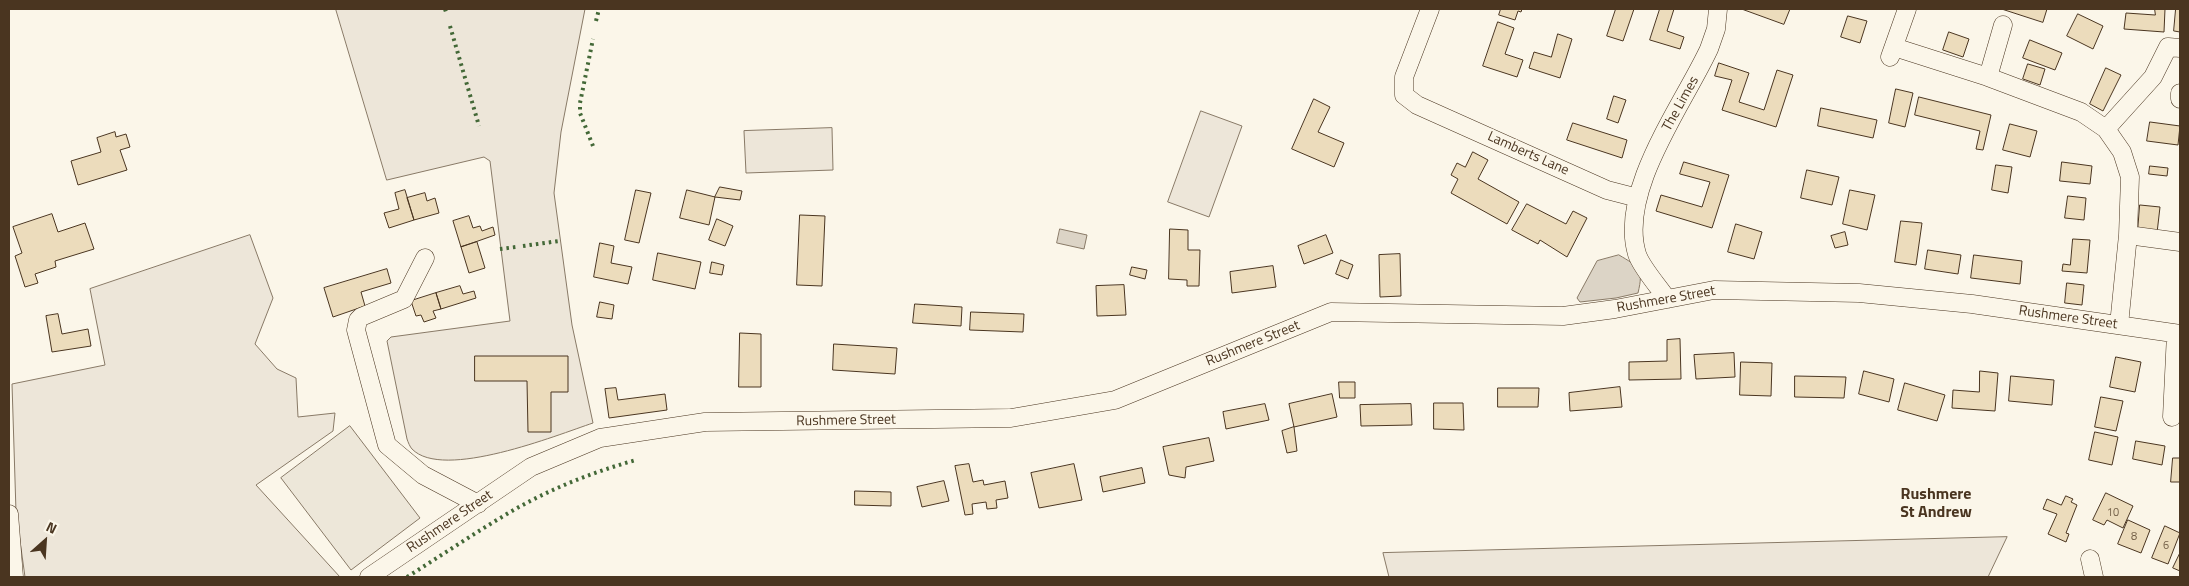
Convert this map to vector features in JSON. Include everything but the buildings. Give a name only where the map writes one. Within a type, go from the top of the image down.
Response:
[{"type":"street","name":"Lamberts Lane","points":[[1430,9],[1404,77],[1404,96],[1417,105],[1607,190],[1638,198]]},
{"type":"street","name":"The Limes","points":[[1638,198],[1649,164],[1709,49],[1716,29],[1718,9]]},
{"type":"street","points":[[1906,9],[1892,52],[1988,76],[2081,112],[2106,129],[2122,152],[2130,177],[2128,235],[2120,325]]},
{"type":"street","points":[[1988,76],[2003,25]]},
{"type":"street","points":[[2106,129],[2153,77],[2168,47],[2180,48]]},
{"type":"street","points":[[2180,93],[2180,99]]},
{"type":"street","points":[[1638,198],[1633,236],[1638,257],[1667,299]]},
{"type":"street","points":[[2128,235],[2180,242]]},
{"type":"street","points":[[425,258],[404,298],[361,317],[358,320],[356,330],[387,445],[423,475],[478,504]]},
{"type":"street","name":"Rushmere Street","points":[[369,577],[531,467],[600,438],[705,422],[1011,418],[1115,400],[1331,312],[1563,316],[1714,290],[1859,293],[1972,304],[2178,334]]},
{"type":"street","points":[[2169,417],[2178,334]]},
{"type":"street","points":[[9,514],[14,577]]},
{"type":"street","points":[[2090,559],[2094,577]]},
{"type":"shaded area","points":[[336,9],[585,9],[561,132],[554,193],[572,325],[593,423],[528,445],[473,458],[448,460],[427,458],[412,449],[407,439],[387,341],[391,337],[510,321],[490,161],[484,157],[387,180]]},
{"type":"shaded area","points":[[1201,111],[1242,126],[1209,217],[1168,202]]},
{"type":"shaded area","points":[[832,128],[833,170],[746,173],[744,131]]},
{"type":"shaded area","points":[[1060,229],[1087,235],[1084,249],[1057,243]]},
{"type":"shaded area","points":[[250,235],[273,298],[255,344],[277,369],[296,378],[298,417],[335,413],[333,431],[256,485],[340,577],[25,577],[16,512],[12,384],[105,365],[90,289]]},
{"type":"shaded area","points":[[1619,255],[1631,262],[1640,273],[1638,293],[1616,298],[1580,302],[1577,298],[1597,261]]},
{"type":"shaded area","points":[[350,426],[420,518],[351,570],[281,478]]},
{"type":"shaded area","points":[[2007,537],[1988,577],[1389,577],[1383,553]]},
{"type":"hedge","points":[[445,9],[447,15]]},
{"type":"hedge","points":[[596,21],[599,9]]},
{"type":"hedge","points":[[450,26],[479,126]]},
{"type":"hedge","points":[[593,39],[580,103],[580,113],[593,146]]},
{"type":"hedge","points":[[523,246],[559,241]]},
{"type":"hedge","points":[[500,249],[516,247]]},
{"type":"hedge","points":[[407,577],[485,527],[541,495],[604,470],[636,460]]},
{"type":"district","name":"Rushmere St Andrew","points":[[1936,504]]}]
